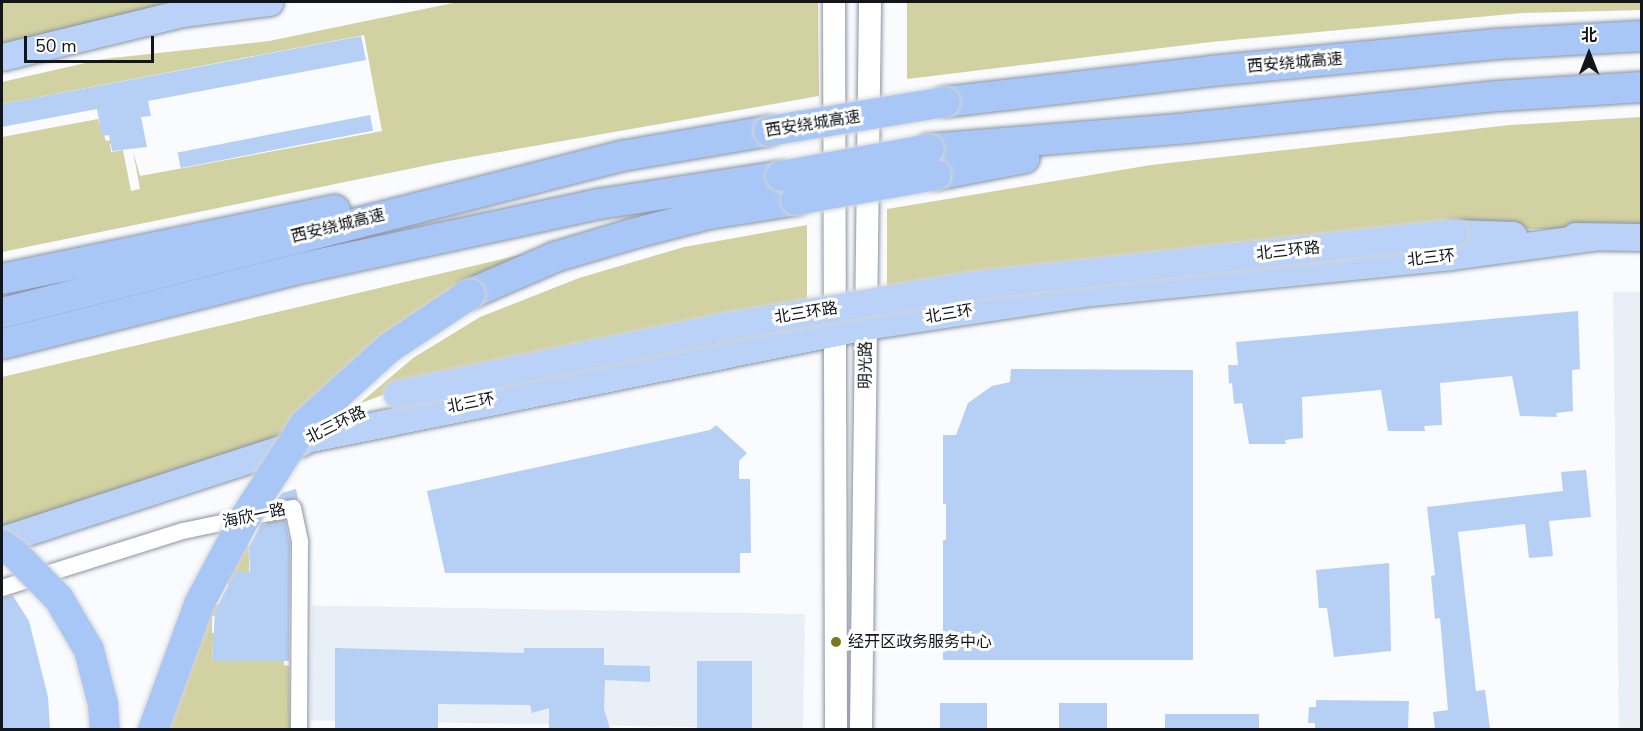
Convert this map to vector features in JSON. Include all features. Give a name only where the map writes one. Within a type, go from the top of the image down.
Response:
[{"type":"highway","points":[[2,57],[229,3],[268,2]]},
{"type":"highway","name":"西安绕城高速","points":[[2,312],[622,156],[769,131],[945,102],[1222,70],[1497,44],[1641,36]]},
{"type":"highway","name":"西安绕城高速","points":[[2,344],[330,262],[599,204],[789,188],[932,162],[1188,128],[1498,96],[1641,87]]},
{"type":"highway","points":[[2,279],[281,218],[501,185]]},
{"type":"highway","points":[[153,729],[199,604],[246,516],[305,424],[389,348],[470,294],[555,257],[708,214],[789,188]]},
{"type":"highway","name":"北三环路","points":[[2,540],[312,438],[398,394],[731,325],[972,285],[1454,233],[1641,237]]},
{"type":"highway","name":"北三环","points":[[312,438],[866,326],[1092,292],[1450,256],[1593,237]]},
{"type":"highway","points":[[2,545],[15,554],[59,599],[89,650],[103,704],[105,729]]},
{"type":"main road","name":"明光路","points":[[834,2],[836,729]]},
{"type":"main road","name":"明光路","points":[[861,729],[870,2]]},
{"type":"street","name":"海欣一路","points":[[2,588],[183,531],[293,508],[300,542],[299,729]]},
{"type":"shaded area","points":[[1613,292],[1641,292],[1641,729],[1619,729]]},
{"type":"shaded area","points":[[312,605],[805,614],[803,729],[310,720]]},
{"type":"green space","points":[[2,2],[203,2],[2,48]]},
{"type":"green space","points":[[458,2],[818,2],[819,96],[448,161],[2,252],[2,137],[98,119],[106,141],[120,138],[121,142],[110,144],[111,152],[123,150],[131,191],[140,189],[133,151],[140,176],[382,131],[364,35],[2,104],[2,82],[103,59],[269,41]]},
{"type":"green space","points":[[907,2],[1641,2],[1642,10],[1522,13],[1211,42],[907,79]]},
{"type":"green space","points":[[1641,117],[1641,236],[1549,229],[1482,229],[887,299],[887,209],[1151,165],[1510,125]]},
{"type":"green space","points":[[807,225],[807,308],[398,389],[359,404],[413,358],[480,317],[579,278],[684,247]]},
{"type":"green space","points":[[562,245],[400,332],[276,449],[2,527],[2,377]]},
{"type":"green space","points":[[285,514],[284,616],[212,616],[212,633],[284,633],[213,643],[212,660],[284,661],[284,665],[289,666],[290,729],[159,730],[212,604],[228,605],[228,572],[248,522],[250,601],[268,601],[267,516]]},
{"type":"building","points":[[361,36],[366,60],[148,101],[151,116],[141,117],[147,147],[112,151],[109,135],[102,136],[97,109],[2,127],[2,104]]},
{"type":"building","points":[[370,115],[373,131],[181,168],[178,152]]},
{"type":"building","points":[[1578,311],[1580,369],[1572,370],[1573,411],[1556,413],[1557,417],[1520,416],[1512,376],[1440,383],[1442,425],[1424,426],[1425,431],[1388,431],[1381,390],[1302,397],[1303,438],[1285,440],[1286,444],[1249,444],[1242,403],[1234,404],[1232,383],[1229,384],[1228,365],[1238,365],[1236,342]]},
{"type":"building","points":[[1011,369],[1193,370],[1193,660],[943,660],[943,540],[946,540],[946,504],[943,504],[943,435],[956,435],[968,403],[992,386],[1010,382]]},
{"type":"building","points":[[716,425],[747,453],[739,461],[739,479],[750,479],[751,553],[740,553],[740,573],[445,573],[427,491],[710,430]]},
{"type":"building","points":[[1586,470],[1591,517],[1549,521],[1553,556],[1529,558],[1525,524],[1458,532],[1476,691],[1485,690],[1490,729],[1435,729],[1433,712],[1448,710],[1440,618],[1435,619],[1431,576],[1435,575],[1427,507],[1563,491],[1561,472]]},
{"type":"building","points":[[296,489],[298,499],[276,501],[282,493]]},
{"type":"building","points":[[285,520],[290,543],[289,661],[212,661],[215,611],[235,572],[250,572],[249,547],[260,526]]},
{"type":"building","points":[[1389,563],[1391,651],[1334,657],[1327,608],[1319,608],[1316,570]]},
{"type":"building","points":[[13,596],[29,621],[48,697],[50,729],[2,729],[2,598]]},
{"type":"building","points":[[335,648],[524,653],[524,648],[604,648],[604,665],[650,666],[650,682],[605,680],[604,709],[610,729],[549,729],[549,708],[532,713],[530,705],[438,704],[438,729],[335,729]]},
{"type":"building","points":[[697,661],[752,661],[752,729],[697,729]]},
{"type":"building","points":[[1316,700],[1409,701],[1408,729],[1315,729],[1315,723],[1308,723],[1309,707],[1316,707]]},
{"type":"building","points":[[940,703],[987,703],[987,729],[940,729]]},
{"type":"building","points":[[1059,703],[1107,703],[1107,729],[1059,729]]},
{"type":"building","points":[[1165,714],[1259,714],[1259,729],[1165,729]]},
{"type":"place","name":"经开区政务服务中心","points":[[836,642]]}]
